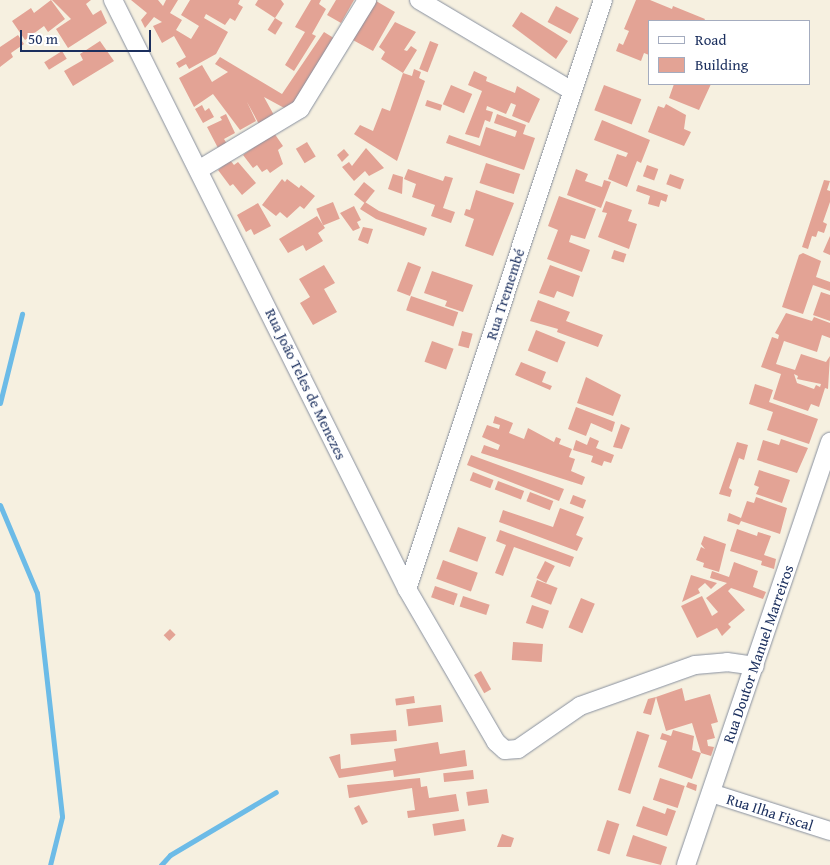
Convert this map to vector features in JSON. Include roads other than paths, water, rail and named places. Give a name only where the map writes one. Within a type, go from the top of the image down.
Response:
[{"type":"street","name":"Rua João Teles de Menezes","points":[[113,0],[200,169],[407,589],[496,742],[505,750],[518,749],[580,706],[646,680],[694,665],[728,662],[755,666]]},
{"type":"street","points":[[200,169],[300,109],[367,0]]},
{"type":"street","points":[[419,0],[572,91]]},
{"type":"street","name":"Rua Tremembé","points":[[407,589],[603,0]]},
{"type":"street","name":"Rua Doutor Manuel Marreiros","points":[[686,865],[830,442]]},
{"type":"street","name":"Rua Ilha Fiscal","points":[[711,793],[830,831]]},
{"type":"waterway","points":[[0,403],[22,314]]},
{"type":"waterway","points":[[0,505],[37,593],[62,817],[50,865]]},
{"type":"waterway","points":[[161,865],[170,855],[276,792]]}]
